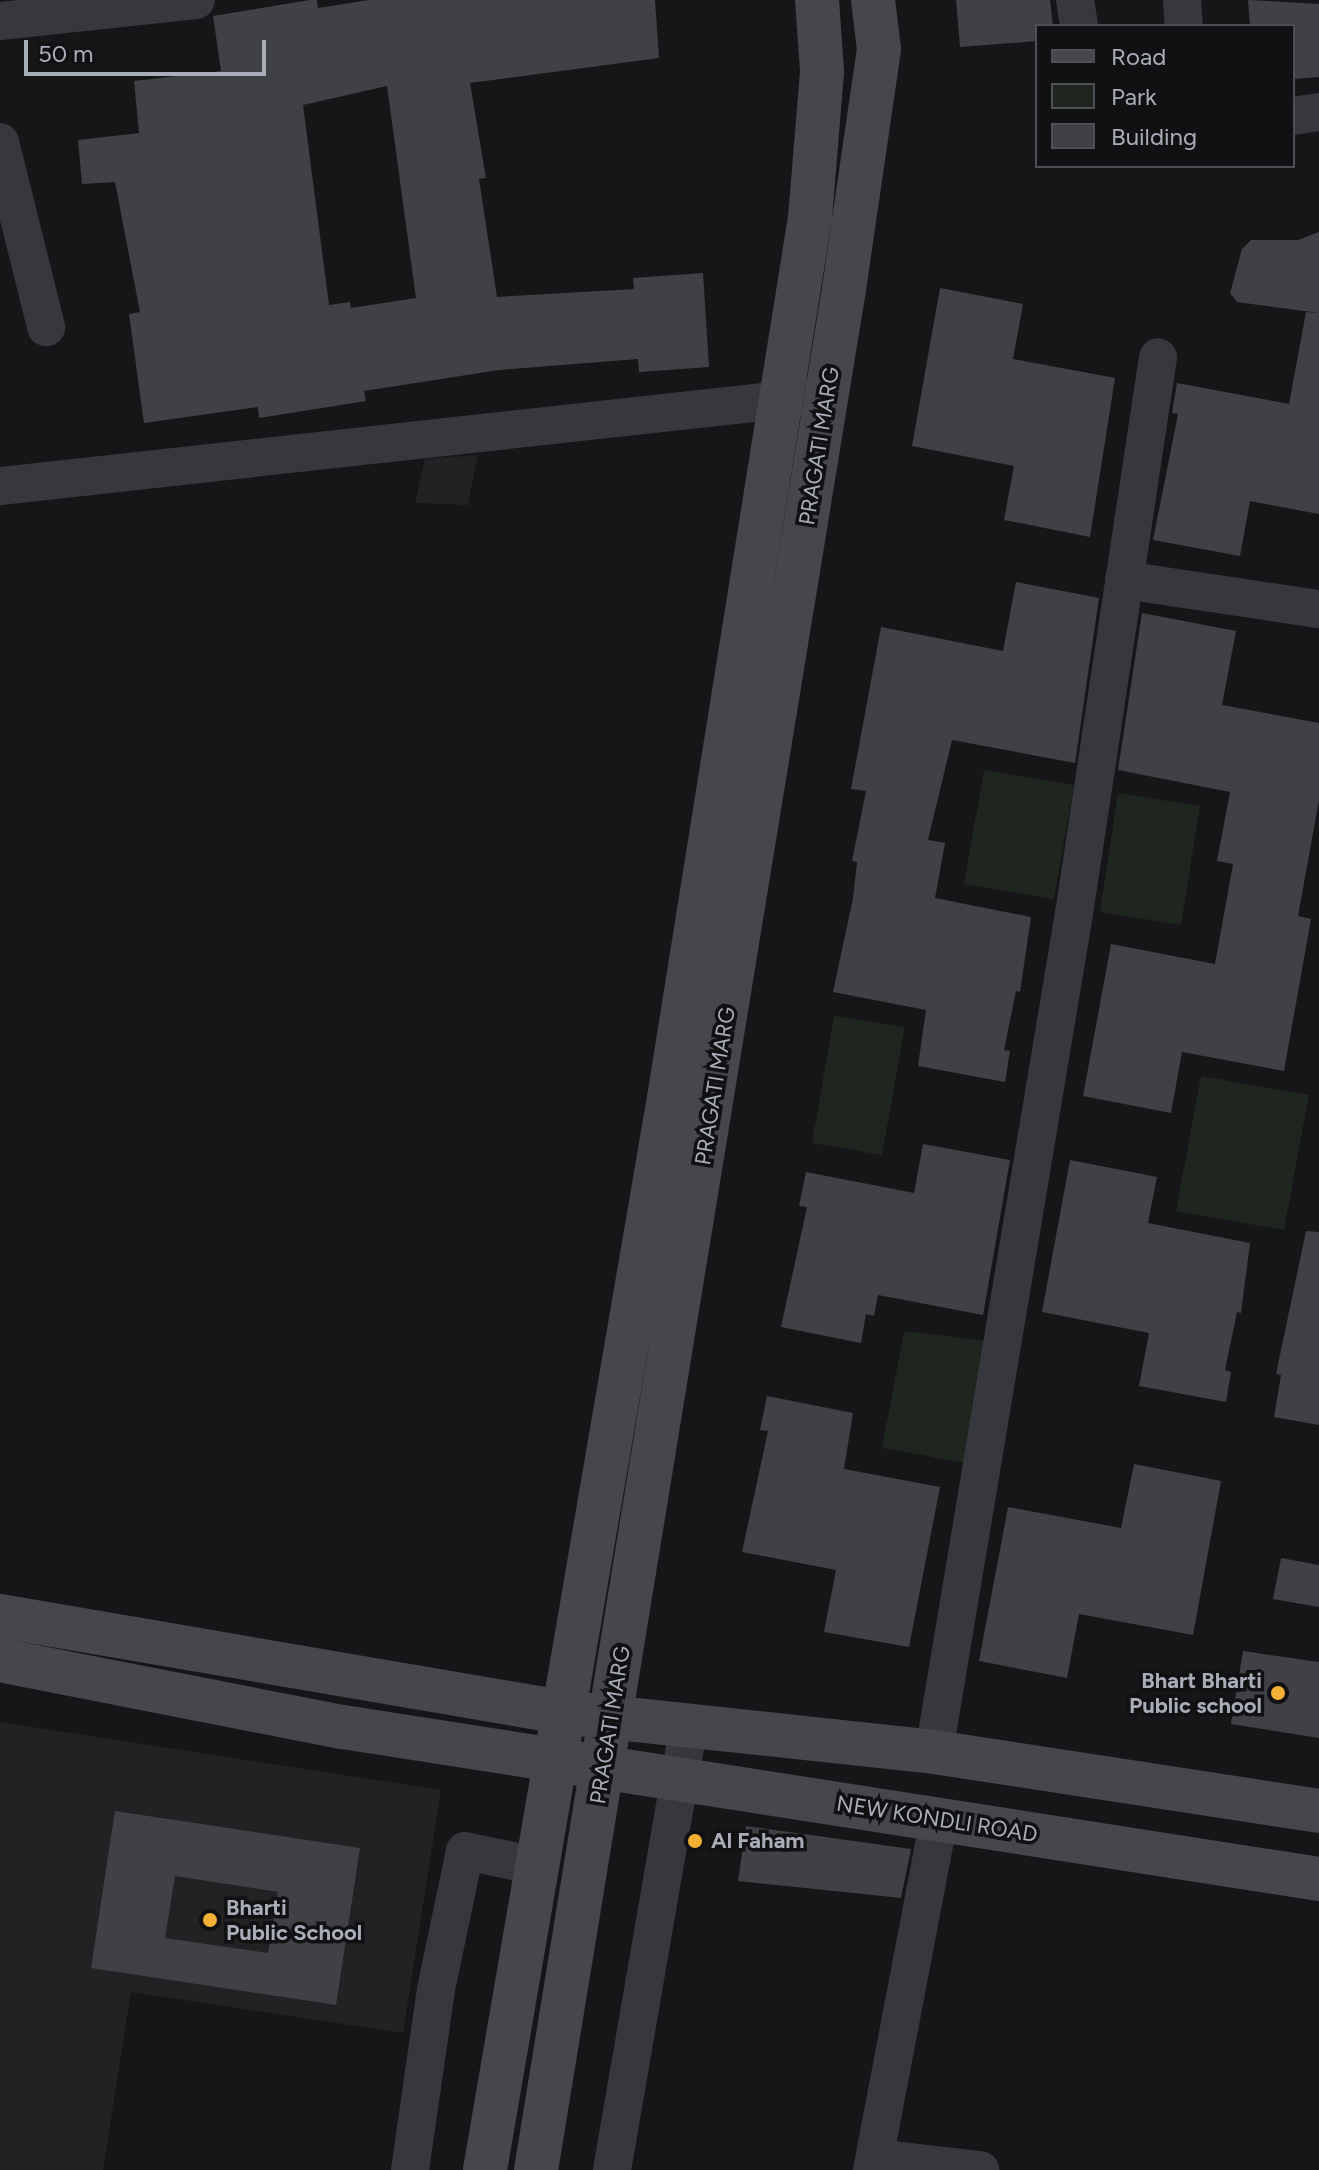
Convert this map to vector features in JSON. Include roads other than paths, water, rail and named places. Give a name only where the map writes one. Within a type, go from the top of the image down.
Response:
[{"type":"main road","name":"PRAGATI MARG","points":[[485,2170],[556,1759],[561,1712],[669,1098],[810,218],[822,71],[817,0]]},
{"type":"main road","name":"PRAGATI MARG","points":[[536,2170],[827,395],[879,49],[873,0]]},
{"type":"main road","points":[[0,1616],[561,1712],[934,1752],[1319,1811]]},
{"type":"main road","name":"NEW KONDLI ROAD","points":[[0,1660],[343,1727],[1319,1879]]},
{"type":"street","points":[[0,21],[196,0]]},
{"type":"street","points":[[1075,0],[1079,24]]},
{"type":"street","points":[[1182,0],[1184,24]]},
{"type":"street","points":[[1295,116],[1319,112]]},
{"type":"street","points":[[0,142],[46,327]]},
{"type":"street","points":[[934,1752],[1071,938],[1158,357]]},
{"type":"street","points":[[0,486],[827,395]]},
{"type":"street","points":[[1124,580],[1319,609]]},
{"type":"street","points":[[612,2170],[677,1777],[689,1724]]},
{"type":"street","points":[[939,1819],[874,2164],[980,2170]]},
{"type":"street","points":[[410,2170],[436,1989],[465,1851],[537,1866]]},
{"type":"place","name":"Bhart Bharti Public school","points":[[1278,1693]]},
{"type":"place","name":"Al Faham","points":[[695,1841]]},
{"type":"place","name":"Bharti Public School","points":[[210,1920]]}]
